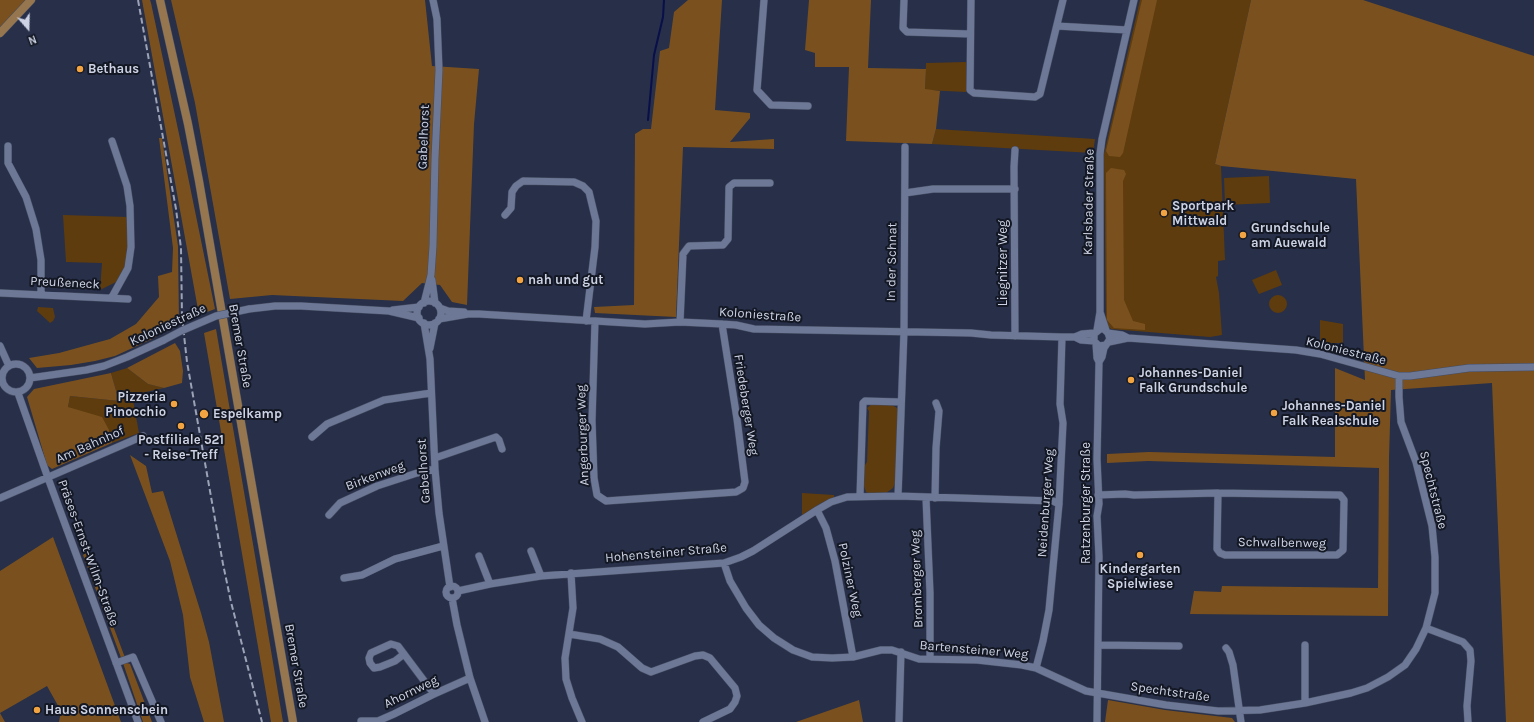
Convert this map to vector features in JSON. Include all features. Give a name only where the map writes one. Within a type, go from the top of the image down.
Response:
[{"type":"main road","points":[[0,33],[31,0]]},
{"type":"main road","name":"Bremer Straße","points":[[160,0],[198,174],[293,722]]},
{"type":"street","name":"Gabelhorst","points":[[422,305],[431,275],[439,70],[437,19],[433,0]]},
{"type":"street","points":[[764,0],[757,90],[771,105],[808,106]]},
{"type":"street","points":[[904,0],[903,28],[907,32],[970,34]]},
{"type":"street","points":[[971,0],[970,90],[974,93],[1035,97],[1040,94],[1063,0]]},
{"type":"street","name":"Karlsbader Straße","points":[[1095,332],[1100,312],[1100,154],[1102,139],[1134,0]]},
{"type":"street","points":[[1057,26],[1127,30]]},
{"type":"street","points":[[112,141],[127,186],[130,206],[131,247],[128,268],[112,297]]},
{"type":"street","points":[[8,146],[8,163],[26,197],[36,229],[41,260],[41,294]]},
{"type":"street","name":"In der Schnat","points":[[898,496],[904,332],[904,146]]},
{"type":"street","name":"Liegnitzer Weg","points":[[1015,150],[1015,336]]},
{"type":"street","points":[[505,215],[511,208],[512,192],[516,186],[523,181],[574,182],[583,186],[589,192],[596,221],[596,228],[586,320]]},
{"type":"street","points":[[680,322],[683,254],[689,246],[723,245],[728,239],[729,187],[734,183],[770,183]]},
{"type":"street","points":[[905,193],[933,189],[957,188],[1015,189]]},
{"type":"street","name":"Gabelhorst","points":[[431,275],[438,305]]},
{"type":"street","name":"Preußeneck","points":[[0,293],[128,298]]},
{"type":"street","points":[[428,301],[438,305],[441,312],[437,321],[430,324],[421,320],[418,312],[422,305],[428,301]]},
{"type":"street","name":"Koloniestraße","points":[[30,378],[104,366],[127,358],[181,331],[216,316],[249,309],[275,306],[389,311],[422,305]]},
{"type":"street","name":"Koloniestraße","points":[[438,305],[448,311],[463,312],[468,314]]},
{"type":"street","name":"Koloniestraße","points":[[389,311],[421,320]]},
{"type":"street","name":"Karlsbader Straße","points":[[1100,312],[1107,332]]},
{"type":"street","name":"Koloniestraße","points":[[437,321],[468,314],[552,317],[645,324],[680,322],[722,324],[754,329],[971,333],[1062,337],[1075,337],[1082,334],[1095,332]]},
{"type":"street","name":"Gabelhorst","points":[[421,320],[430,352]]},
{"type":"street","name":"Gabelhorst","points":[[437,321],[430,352],[431,393],[435,469],[443,546],[450,587]]},
{"type":"street","name":"Angerburger Weg","points":[[595,321],[592,421],[594,478],[597,495],[606,500],[736,492],[743,488]]},
{"type":"street","name":"Friedeberger Weg","points":[[722,324],[738,420],[746,482],[743,488]]},
{"type":"street","points":[[1102,329],[1107,332],[1110,336],[1107,343],[1102,346],[1095,343],[1095,332],[1102,329]]},
{"type":"street","name":"Koloniestraße","points":[[1107,332],[1122,335],[1128,338]]},
{"type":"street","name":"Neidenburger Weg","points":[[1036,668],[1049,610],[1059,504],[1063,423],[1060,404],[1062,337]]},
{"type":"street","name":"Koloniestraße","points":[[1075,337],[1095,343]]},
{"type":"street","name":"Koloniestraße","points":[[1107,343],[1128,338],[1318,353],[1400,376],[1469,368],[1534,367]]},
{"type":"street","name":"Ratzenburger Straße","points":[[1095,343],[1099,362],[1097,722]]},
{"type":"street","name":"Ratzenburger Straße","points":[[1099,362],[1102,358],[1107,343]]},
{"type":"street","points":[[0,346],[8,366]]},
{"type":"street","points":[[18,364],[29,373],[30,378],[27,387],[18,393],[8,390],[1,382],[2,373],[8,366],[18,364]]},
{"type":"street","name":"Spechtstraße","points":[[1097,692],[1166,705],[1218,711],[1260,710],[1305,703],[1367,688],[1388,677],[1405,665],[1416,649],[1426,628],[1435,593],[1435,557],[1432,526],[1416,462],[1401,422],[1399,397],[1400,376]]},
{"type":"street","name":"Präses-Ernst-Wilm-Straße","points":[[18,393],[138,722]]},
{"type":"street","points":[[312,437],[327,424],[363,407],[384,400],[431,393]]},
{"type":"street","points":[[860,496],[863,403],[865,401],[901,402]]},
{"type":"street","points":[[935,498],[936,448],[939,411],[936,403]]},
{"type":"street","name":"Am Bahnhof","points":[[0,498],[143,436]]},
{"type":"street","points":[[435,458],[496,438],[499,440],[502,449]]},
{"type":"street","name":"Birkenweg","points":[[329,515],[340,503],[376,486],[435,469]]},
{"type":"street","name":"Schwalbenweg","points":[[1098,494],[1125,494],[1134,496],[1218,494],[1340,495],[1344,500],[1343,550],[1337,556],[1220,553],[1217,549],[1218,494]]},
{"type":"street","points":[[898,496],[1053,501],[1059,504]]},
{"type":"street","name":"Hohensteiner Straße","points":[[458,591],[541,576],[724,563],[753,551],[831,502],[847,497],[898,496]]},
{"type":"street","name":"Bromberger Weg","points":[[926,498],[930,593],[930,659]]},
{"type":"street","name":"Polziner Weg","points":[[817,510],[826,528],[835,561],[852,657]]},
{"type":"street","points":[[344,578],[362,575],[395,559],[443,546]]},
{"type":"street","points":[[531,551],[541,576]]},
{"type":"street","points":[[479,556],[490,584]]},
{"type":"street","name":"Bartensteiner Weg","points":[[724,563],[730,581],[746,608],[759,625],[774,638],[793,650],[812,657],[852,657],[882,650],[892,650],[919,659],[1001,662],[1036,668],[1086,691],[1097,692]]},
{"type":"street","points":[[571,573],[573,608],[565,658],[566,679],[582,722]]},
{"type":"street","points":[[450,587],[454,587],[458,591],[457,595],[452,598],[448,597],[446,593],[447,589],[450,587]]},
{"type":"street","points":[[452,598],[455,618],[470,678],[485,722]]},
{"type":"street","points":[[1426,628],[1463,642],[1470,650],[1471,661],[1467,706],[1468,722]]},
{"type":"street","points":[[569,634],[600,639],[618,647],[642,668],[651,672],[695,656],[703,655],[710,658],[735,688],[737,696],[736,702],[730,709],[703,722]]},
{"type":"street","points":[[404,654],[395,661],[374,668],[370,663],[369,658],[371,653],[391,644],[398,646],[404,654],[434,694]]},
{"type":"street","points":[[1098,645],[1179,646]]},
{"type":"street","points":[[1305,645],[1305,703]]},
{"type":"street","points":[[1226,648],[1229,652],[1233,665],[1240,722]]},
{"type":"street","points":[[899,722],[901,652]]},
{"type":"street","points":[[116,663],[133,657],[161,722]]},
{"type":"street","name":"Ahornweg","points":[[361,721],[378,721],[470,678]]},
{"type":"shaded area","points":[[0,0],[28,0],[0,30]]},
{"type":"shaded area","points":[[142,0],[150,0],[151,3],[215,309],[199,315]]},
{"type":"shaded area","points":[[171,0],[425,0],[432,66],[479,69],[474,124],[467,305],[452,302],[440,285],[422,283],[403,301],[272,295],[230,299],[195,103]]},
{"type":"shaded area","points":[[688,0],[722,0],[715,110],[750,113],[750,118],[730,142],[774,139],[774,149],[683,147],[676,317],[595,313],[594,307],[634,305],[635,134],[643,129],[651,129],[660,51],[669,48],[674,12]]},
{"type":"shaded area","points":[[809,0],[871,0],[868,68],[926,69],[925,89],[940,91],[936,129],[932,144],[846,141],[849,67],[815,67],[815,53],[805,50]]},
{"type":"shaded area","name":"Sportpark Mittwald","points":[[1140,0],[1251,0],[1215,164],[1221,166],[1225,260],[1218,261],[1218,276],[1216,277],[1219,293],[1222,335],[1210,337],[1111,329],[1106,324],[1104,154]]},
{"type":"shaded area","points":[[1142,0],[1157,0],[1123,153],[1120,157],[1109,156],[1106,151]]},
{"type":"shaded area","points":[[1251,0],[1363,0],[1534,56],[1534,722],[1506,722],[1492,383],[1391,390],[1388,616],[1190,614],[1194,591],[1221,592],[1222,586],[1378,588],[1379,468],[1148,461],[1107,463],[1107,454],[1149,452],[1335,457],[1335,368],[1365,380],[1356,179],[1221,166],[1215,164]]},
{"type":"shaded area","points":[[966,62],[966,92],[925,90],[926,63]]},
{"type":"shaded area","points":[[936,129],[1095,139],[1093,153],[932,144]]},
{"type":"shaded area","points":[[159,138],[162,138],[178,246],[179,323],[152,339],[115,356],[71,365],[37,368],[29,358],[59,353],[110,339],[136,324],[159,297],[158,276],[172,272],[173,248]]},
{"type":"shaded area","points":[[1111,168],[1124,170],[1126,174],[1123,181],[1124,300],[1133,321],[1145,324],[1145,330],[1114,328],[1107,320],[1106,173]]},
{"type":"shaded area","points":[[1269,176],[1270,203],[1225,205],[1224,178]]},
{"type":"shaded area","points":[[63,215],[128,217],[125,266],[116,282],[100,290],[102,263],[66,262]]},
{"type":"shaded area","points":[[1276,270],[1282,285],[1259,294],[1252,280]]},
{"type":"shaded area","points":[[1274,295],[1282,295],[1287,300],[1285,311],[1282,313],[1274,313],[1269,308],[1269,300]]},
{"type":"shaded area","points":[[38,307],[53,308],[55,317],[53,321],[50,323],[37,311]]},
{"type":"shaded area","points":[[1320,320],[1343,324],[1343,343],[1320,343]]},
{"type":"shaded area","points":[[216,329],[283,722],[271,722],[204,333]]},
{"type":"shaded area","points":[[175,343],[180,351],[183,371],[182,383],[164,388],[148,384],[127,368]]},
{"type":"shaded area","points":[[127,368],[148,384],[164,388],[132,395],[139,433],[112,443],[109,430],[68,407],[70,396],[119,401],[111,373]]},
{"type":"shaded area","points":[[111,373],[119,401],[70,396],[68,407],[102,417],[109,430],[112,443],[52,469],[47,465],[27,397],[34,389]]},
{"type":"shaded area","points":[[872,404],[892,405],[897,408],[898,412],[895,483],[893,488],[886,493],[868,493],[866,492],[864,486],[865,465],[867,462],[869,411],[867,408]]},
{"type":"shaded area","points":[[130,455],[146,466],[152,493],[163,491],[209,642],[224,722],[204,722],[190,677],[183,615],[170,561]]},
{"type":"shaded area","points":[[802,493],[834,495],[834,497],[802,515]]},
{"type":"shaded area","points":[[53,537],[121,722],[59,722],[61,711],[47,686],[0,713],[0,571]]},
{"type":"shaded area","points":[[87,552],[127,663],[130,664],[152,722],[143,722],[83,555]]},
{"type":"shaded area","points":[[859,700],[863,722],[796,722]]},
{"type":"shaded area","points":[[1108,700],[1165,710],[1232,718],[1235,722],[1105,722]]},
{"type":"shaded area","points":[[0,713],[5,722],[0,722]]},
{"type":"waterway","points":[[648,120],[654,55],[663,17],[664,0]]},
{"type":"railway","points":[[138,0],[176,209],[181,248],[182,317],[187,362],[223,564],[231,602],[262,722]]},
{"type":"place","name":"Bethaus","points":[[80,69]]},
{"type":"place","name":"Sportpark Mittwald","points":[[1164,213]]},
{"type":"place","name":"Grundschule am Auewald","points":[[1243,235]]},
{"type":"place","name":"nah und gut","points":[[520,280]]},
{"type":"place","name":"Johannes-Daniel Falk Grundschule","points":[[1131,380]]},
{"type":"place","name":"Pizzeria Pinocchio","points":[[174,404]]},
{"type":"place","name":"Johannes-Daniel Falk Realschule","points":[[1274,413]]},
{"type":"place","name":"Espelkamp","points":[[204,414]]},
{"type":"place","name":"Postfiliale 521 - Reise-Treff","points":[[181,426]]},
{"type":"place","name":"Kindergarten Spielwiese","points":[[1140,555]]},
{"type":"place","name":"Haus Sonnenschein","points":[[37,710]]}]
